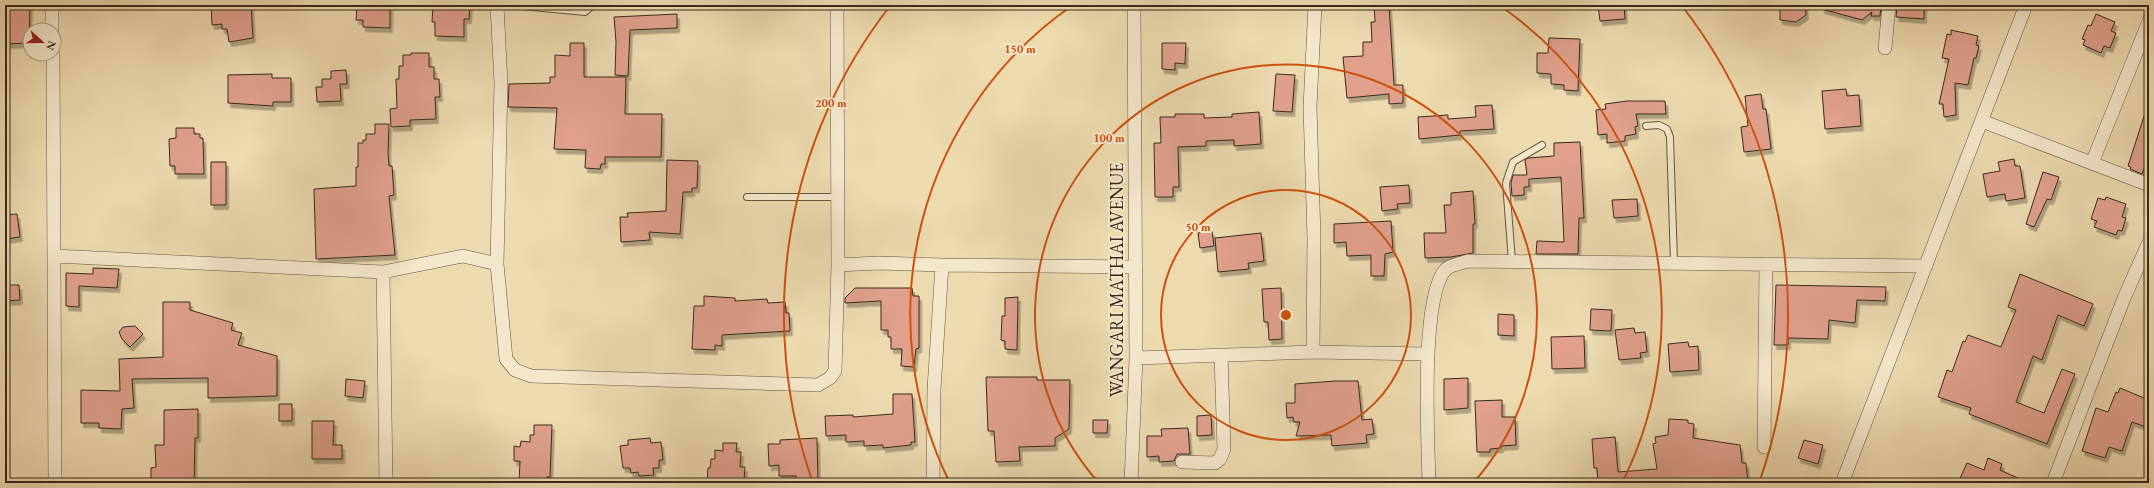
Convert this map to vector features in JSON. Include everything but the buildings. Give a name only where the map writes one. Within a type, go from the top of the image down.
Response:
[{"type":"street","points":[[52,5],[52,22]]},
{"type":"street","points":[[497,5],[501,84],[497,264],[506,359],[515,370],[531,376],[818,385],[830,378],[834,371],[838,265],[837,5]]},
{"type":"street","name":"WANGARI MATHAI AVENUE","points":[[1131,483],[1136,358],[1134,5]]},
{"type":"street","points":[[1313,352],[1314,238],[1310,108],[1314,5]]},
{"type":"street","points":[[1885,48],[1889,5]]},
{"type":"street","points":[[1842,483],[2026,5]]},
{"type":"street","points":[[2092,163],[2149,20]]},
{"type":"street","points":[[53,62],[55,483]]},
{"type":"street","points":[[1982,122],[2149,185]]},
{"type":"street","points":[[2054,483],[2124,298],[2149,242]]},
{"type":"street","points":[[54,256],[383,272],[464,256],[497,264]]},
{"type":"street","points":[[1429,483],[1427,354],[1434,298],[1439,279],[1446,268],[1468,261],[1926,266]]},
{"type":"street","points":[[838,265],[879,263],[1136,267]]},
{"type":"street","points":[[1764,447],[1766,264]]},
{"type":"street","points":[[933,483],[934,389],[942,265]]},
{"type":"street","points":[[383,272],[386,483]]},
{"type":"street","points":[[1136,358],[1313,352],[1427,354]]},
{"type":"street","points":[[1182,462],[1215,463],[1220,459],[1224,449],[1221,355]]},
{"type":"lane","points":[[511,5],[585,12],[593,5]]},
{"type":"lane","points":[[1646,126],[1659,125],[1667,129],[1670,137],[1674,263]]},
{"type":"lane","points":[[1512,261],[1506,183],[1513,162],[1542,145]]},
{"type":"lane","points":[[747,197],[838,197]]}]
